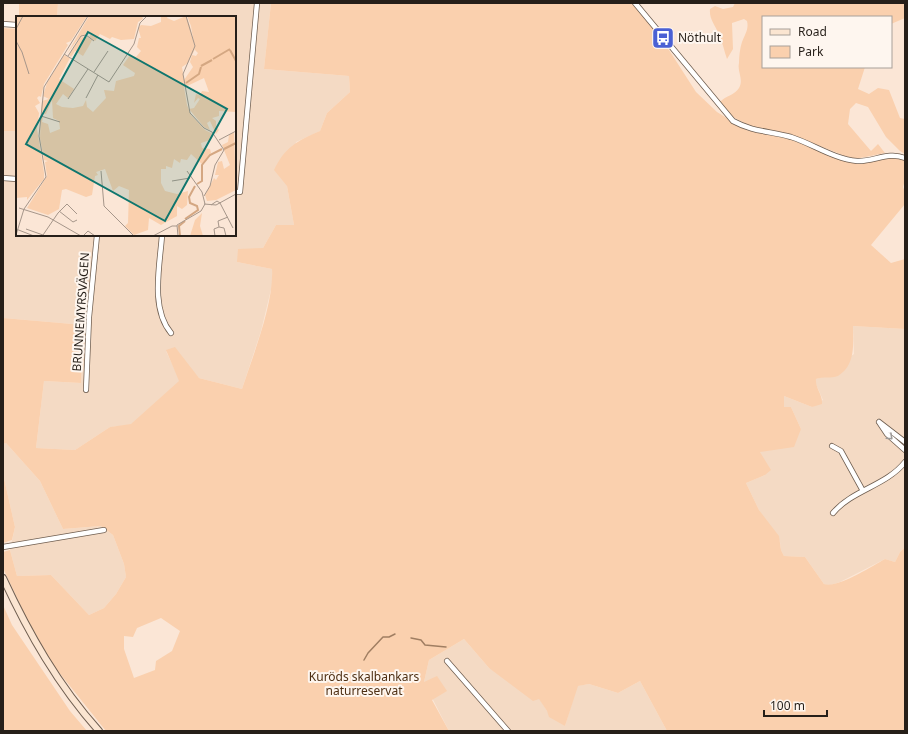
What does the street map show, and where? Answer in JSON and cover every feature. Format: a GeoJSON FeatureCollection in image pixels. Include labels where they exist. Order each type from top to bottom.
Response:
{"type":"FeatureCollection","features":[{"type":"Feature","properties":{"kind":"main road"},"geometry":{"type":"LineString","coordinates":[[3,578],[24,623],[42,655],[71,696],[99,731]]}},
{"type":"Feature","properties":{"kind":"street"},"geometry":{"type":"LineString","coordinates":[[238,192],[257,3]]}},
{"type":"Feature","properties":{"kind":"street"},"geometry":{"type":"LineString","coordinates":[[635,3],[733,121],[747,128],[790,137],[835,155],[857,161],[895,155],[905,158]]}},
{"type":"Feature","properties":{"kind":"street"},"geometry":{"type":"LineString","coordinates":[[3,24],[16,25]]}},
{"type":"Feature","properties":{"kind":"street"},"geometry":{"type":"LineString","coordinates":[[3,178],[16,179]]}},
{"type":"Feature","properties":{"kind":"street","name":"BRUNNEMYRSVÄGEN"},"geometry":{"type":"LineString","coordinates":[[86,390],[89,317],[97,236]]}},
{"type":"Feature","properties":{"kind":"street"},"geometry":{"type":"LineString","coordinates":[[162,236],[160,302],[165,324],[171,333]]}},
{"type":"Feature","properties":{"kind":"street"},"geometry":{"type":"LineString","coordinates":[[905,442],[879,422],[886,434],[905,450]]}},
{"type":"Feature","properties":{"kind":"street"},"geometry":{"type":"LineString","coordinates":[[832,446],[841,451],[864,491]]}},
{"type":"Feature","properties":{"kind":"street"},"geometry":{"type":"LineString","coordinates":[[833,513],[842,503],[896,471],[905,462]]}},
{"type":"Feature","properties":{"kind":"street"},"geometry":{"type":"LineString","coordinates":[[3,547],[104,530]]}},
{"type":"Feature","properties":{"kind":"street"},"geometry":{"type":"LineString","coordinates":[[447,661],[508,731]]}},
{"type":"Feature","properties":{"kind":"shaded area"},"geometry":{"type":"Polygon","coordinates":[[[58,3],[271,3],[264,69],[349,76],[350,92],[327,113],[320,131],[296,142],[287,186],[294,225],[276,225],[263,248],[237,262],[272,269],[273,281],[261,331],[242,389],[199,378],[166,351],[180,381],[131,425],[110,427],[75,450],[36,448],[44,381],[81,383],[84,325],[3,318],[3,131],[16,131],[16,236],[236,236],[236,16],[57,16],[58,3]]]}},
{"type":"Feature","properties":{"kind":"shaded area"},"geometry":{"type":"Polygon","coordinates":[[[853,326],[905,329],[905,547],[900,552],[895,562],[885,559],[840,582],[828,586],[824,584],[805,557],[784,556],[781,550],[780,542],[759,510],[746,483],[765,475],[760,452],[801,429],[791,407],[784,407],[784,396],[812,407],[823,400],[815,382],[816,379],[822,377],[854,354],[853,326]]]}},
{"type":"Feature","properties":{"kind":"shaded area"},"geometry":{"type":"Polygon","coordinates":[[[6,443],[40,481],[63,529],[101,526],[113,535],[124,564],[126,577],[116,594],[104,608],[89,615],[51,575],[17,576],[10,550],[15,527],[3,474],[3,444],[6,443]]]}},
{"type":"Feature","properties":{"kind":"shaded area"},"geometry":{"type":"Polygon","coordinates":[[[464,639],[489,668],[539,698],[547,711],[565,726],[577,686],[589,684],[618,693],[640,681],[667,731],[449,731],[424,682],[429,660],[464,639]]]}},
{"type":"Feature","properties":{"kind":"green space"},"geometry":{"type":"Polygon","coordinates":[[[19,3],[58,3],[57,16],[19,16],[19,3]]]}},
{"type":"Feature","properties":{"kind":"green space","name":"Kuröds skalbankars naturreservat"},"geometry":{"type":"Polygon","coordinates":[[[271,3],[631,3],[654,28],[659,41],[669,50],[696,92],[717,112],[746,130],[789,139],[856,163],[895,157],[905,160],[905,180],[903,187],[905,192],[905,204],[871,245],[891,263],[905,259],[905,329],[853,326],[853,347],[851,360],[848,366],[838,376],[816,379],[822,404],[812,407],[784,396],[784,407],[791,407],[801,429],[794,447],[760,452],[771,470],[765,475],[746,483],[759,510],[779,536],[781,550],[784,556],[805,557],[824,584],[830,585],[846,580],[885,559],[895,562],[900,552],[905,547],[905,731],[667,731],[640,681],[618,693],[589,684],[578,686],[565,726],[549,717],[539,699],[533,701],[489,668],[464,639],[429,660],[424,682],[437,676],[447,691],[432,700],[449,731],[106,731],[53,665],[25,615],[3,568],[3,552],[10,550],[17,576],[51,575],[89,615],[104,608],[116,594],[126,577],[124,564],[113,535],[101,526],[63,529],[40,481],[6,443],[3,444],[3,318],[84,325],[81,383],[44,381],[36,448],[75,450],[110,427],[131,424],[179,381],[166,350],[175,347],[199,378],[242,389],[257,345],[270,298],[272,269],[237,262],[238,249],[263,248],[276,225],[294,225],[287,186],[274,170],[287,150],[298,142],[320,131],[327,113],[350,92],[349,76],[264,69],[271,3]],[[161,618],[137,628],[133,637],[124,636],[124,649],[134,678],[155,670],[156,661],[172,651],[180,631],[161,618]]]}},
{"type":"Feature","properties":{"kind":"green space"},"geometry":{"type":"Polygon","coordinates":[[[735,3],[905,3],[905,18],[892,24],[892,16],[762,16],[762,68],[865,68],[858,89],[869,94],[878,88],[889,90],[900,118],[905,119],[905,154],[886,137],[868,107],[856,103],[850,109],[848,124],[871,151],[878,144],[885,153],[855,159],[790,134],[752,127],[733,117],[720,102],[735,92],[739,88],[741,82],[739,55],[741,44],[747,29],[747,21],[744,19],[732,23],[733,49],[727,59],[720,38],[711,19],[710,9],[715,6],[723,9],[733,7],[735,3]]]}},
{"type":"Feature","properties":{"kind":"green space"},"geometry":{"type":"Polygon","coordinates":[[[3,28],[16,29],[16,131],[3,131],[3,28]]]}},
{"type":"Feature","properties":{"kind":"green space"},"geometry":{"type":"Polygon","coordinates":[[[3,474],[15,527],[12,540],[3,543],[3,474]]]}},
{"type":"Feature","properties":{"kind":"green space"},"geometry":{"type":"Polygon","coordinates":[[[3,605],[12,625],[70,711],[87,731],[3,731],[3,605]]]}},
{"type":"Feature","properties":{"kind":"waterway"},"geometry":{"type":"LineString","coordinates":[[364,660],[368,653],[383,637],[389,637],[395,634]]}},
{"type":"Feature","properties":{"kind":"waterway"},"geometry":{"type":"LineString","coordinates":[[411,638],[421,640],[425,645],[446,647]]}},
{"type":"Feature","properties":{"kind":"place","name":"Nöthult"},"geometry":{"type":"Point","coordinates":[663,38]}}]}
